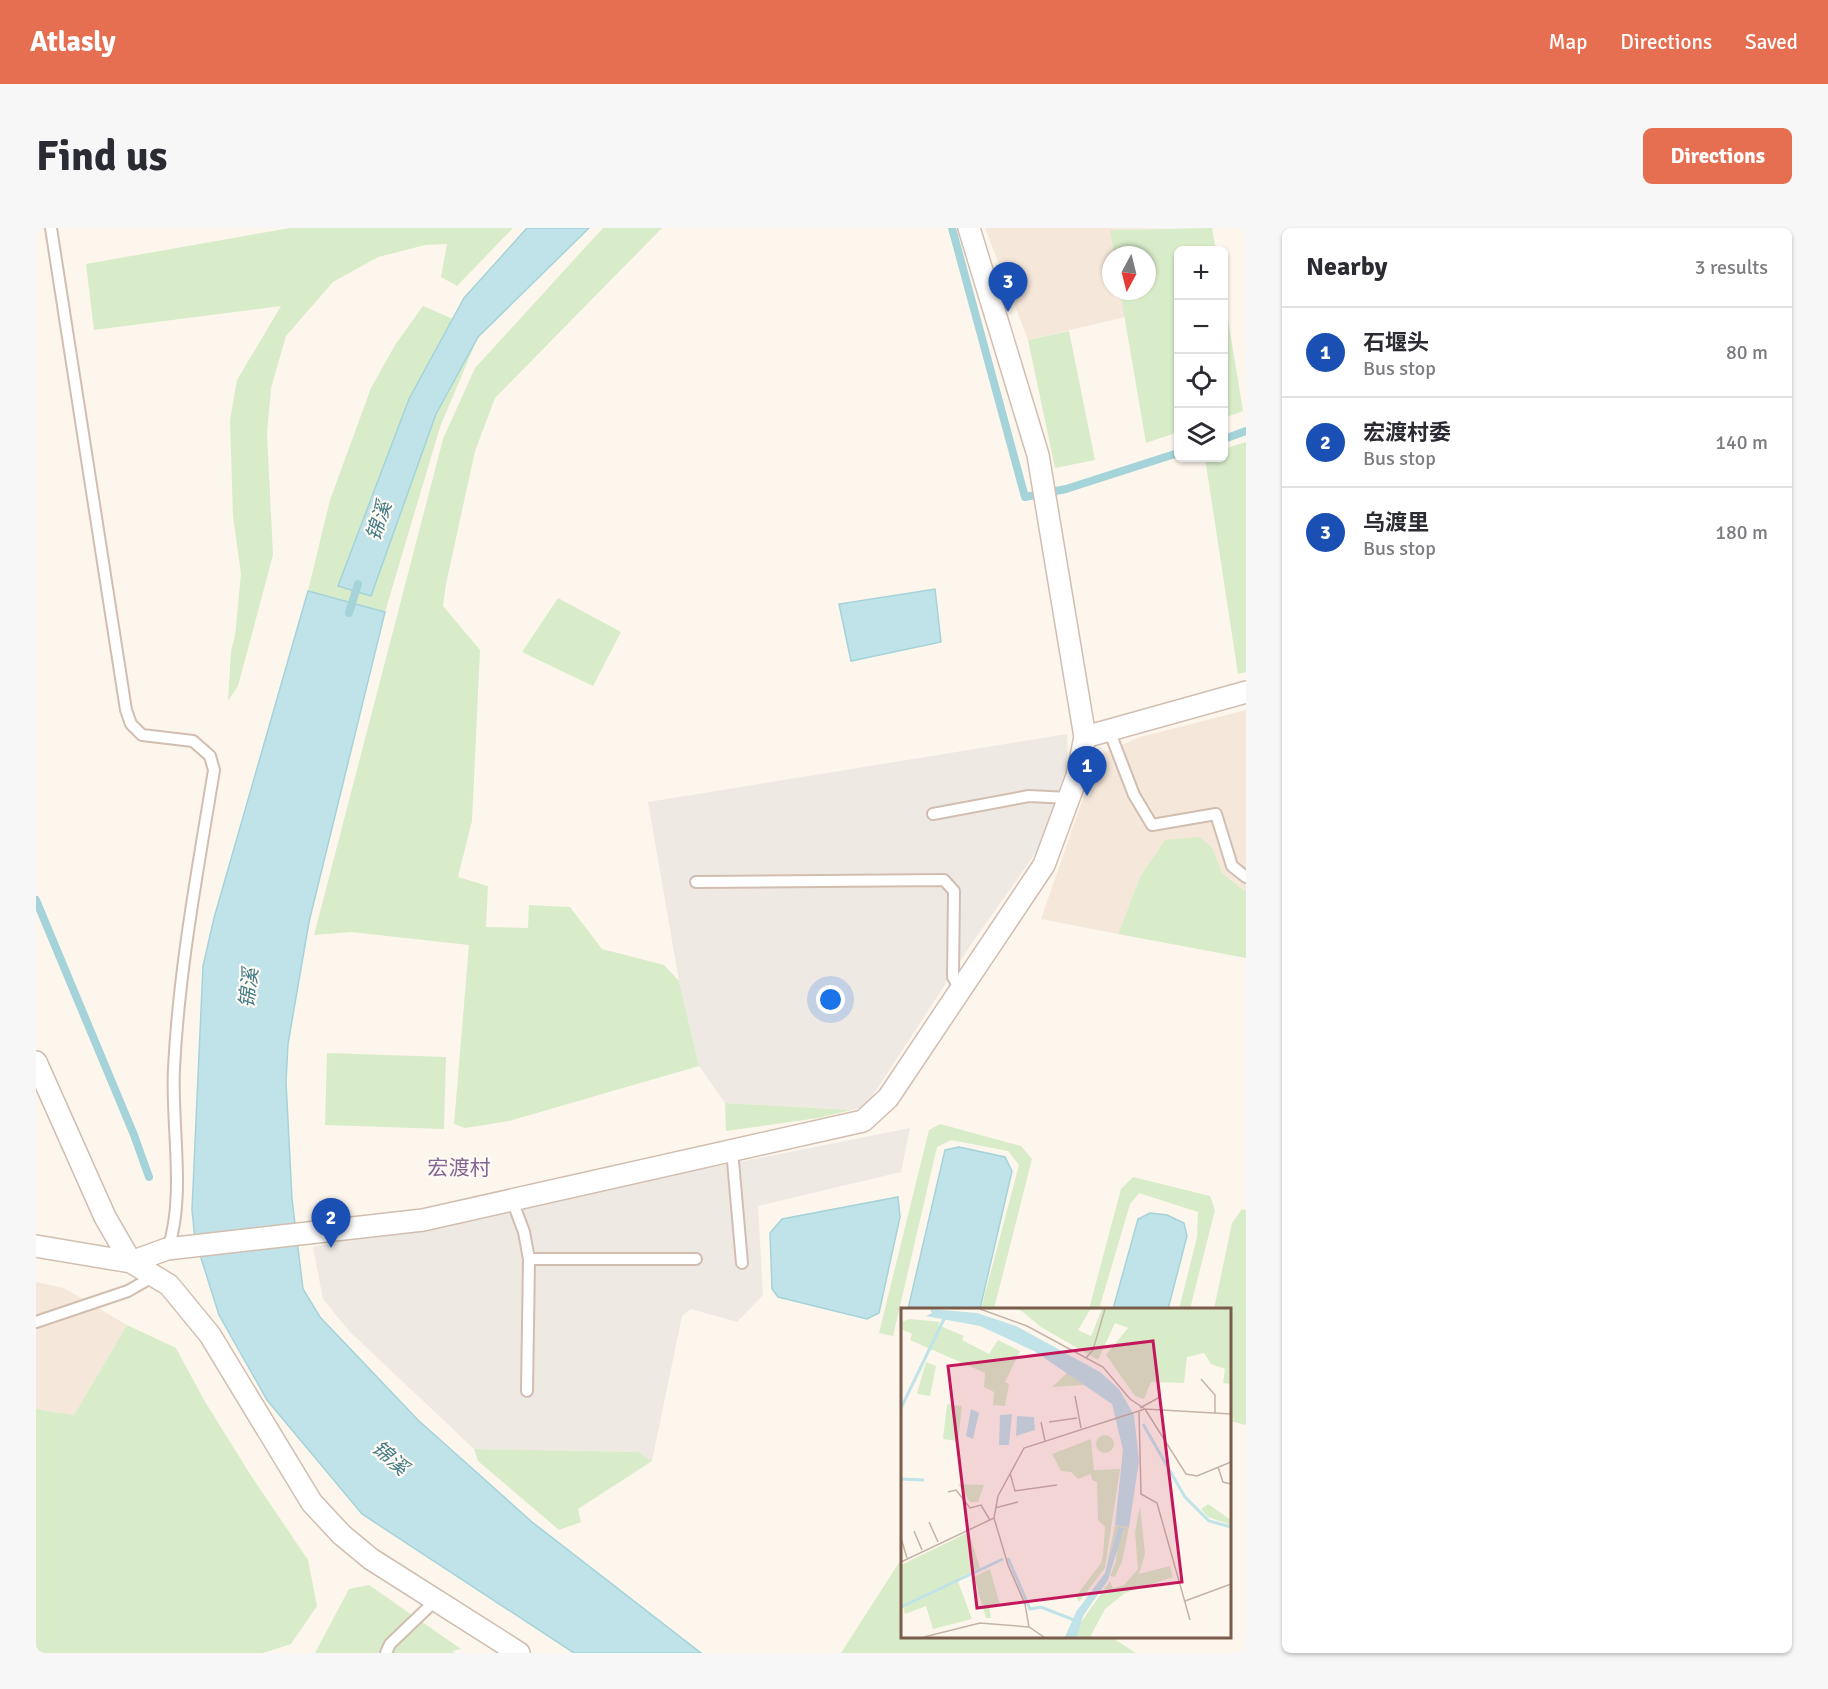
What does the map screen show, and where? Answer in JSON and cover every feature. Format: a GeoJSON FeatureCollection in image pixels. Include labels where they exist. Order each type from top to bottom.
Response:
{"type":"FeatureCollection","features":[{"type":"Feature","properties":{"kind":"street"},"geometry":{"type":"LineString","coordinates":[[131,1262],[168,1250],[423,1220],[863,1121],[888,1098],[1044,865],[1077,777],[1085,737],[1038,455],[969,228]]}},
{"type":"Feature","properties":{"kind":"street"},"geometry":{"type":"LineString","coordinates":[[1085,737],[1246,692]]}},
{"type":"Feature","properties":{"kind":"street"},"geometry":{"type":"LineString","coordinates":[[36,1062],[105,1217],[131,1262]]}},
{"type":"Feature","properties":{"kind":"street"},"geometry":{"type":"LineString","coordinates":[[36,1246],[131,1262],[170,1285],[210,1335],[312,1503],[342,1535],[371,1559],[519,1653]]}},
{"type":"Feature","properties":{"kind":"lane"},"geometry":{"type":"LineString","coordinates":[[51,228],[126,710],[131,724],[142,735],[193,741],[210,756],[214,770],[185,951],[174,1069],[176,1173],[174,1230],[168,1250]]}},
{"type":"Feature","properties":{"kind":"lane"},"geometry":{"type":"LineString","coordinates":[[1109,730],[1134,795],[1152,825],[1216,814],[1232,866],[1246,877]]}},
{"type":"Feature","properties":{"kind":"lane"},"geometry":{"type":"LineString","coordinates":[[933,814],[1029,796],[1069,798]]}},
{"type":"Feature","properties":{"kind":"lane"},"geometry":{"type":"LineString","coordinates":[[696,882],[944,880],[954,891],[953,977],[960,989]]}},
{"type":"Feature","properties":{"kind":"lane"},"geometry":{"type":"LineString","coordinates":[[732,1150],[742,1263]]}},
{"type":"Feature","properties":{"kind":"lane"},"geometry":{"type":"LineString","coordinates":[[512,1200],[524,1232],[529,1259],[527,1391]]}},
{"type":"Feature","properties":{"kind":"lane"},"geometry":{"type":"LineString","coordinates":[[529,1259],[696,1259]]}},
{"type":"Feature","properties":{"kind":"lane"},"geometry":{"type":"LineString","coordinates":[[36,1322],[128,1291],[154,1276]]}},
{"type":"Feature","properties":{"kind":"lane"},"geometry":{"type":"LineString","coordinates":[[386,1653],[390,1644],[436,1600]]}},
{"type":"Feature","properties":{"kind":"shaded area"},"geometry":{"type":"Polygon","coordinates":[[[985,228],[1171,228],[1110,230],[1113,246],[1102,246],[1102,300],[1122,300],[1125,317],[1028,340],[985,228]]]}},
{"type":"Feature","properties":{"kind":"shaded area"},"geometry":{"type":"Polygon","coordinates":[[[1246,710],[1246,892],[1222,873],[1213,849],[1148,866],[1140,877],[1118,934],[1041,919],[1098,755],[1140,737],[1246,710]]]}},
{"type":"Feature","properties":{"kind":"shaded area"},"geometry":{"type":"Polygon","coordinates":[[[1067,734],[1068,765],[1037,851],[972,943],[866,1106],[852,1110],[725,1103],[699,1066],[679,981],[648,802],[1067,734]]]}},
{"type":"Feature","properties":{"kind":"shaded area"},"geometry":{"type":"Polygon","coordinates":[[[910,1128],[901,1172],[758,1206],[763,1295],[737,1322],[691,1309],[682,1316],[652,1461],[638,1452],[474,1449],[349,1331],[323,1299],[313,1247],[910,1128]]]}},
{"type":"Feature","properties":{"kind":"shaded area"},"geometry":{"type":"Polygon","coordinates":[[[36,1282],[64,1288],[127,1325],[74,1415],[36,1409],[36,1282]]]}},
{"type":"Feature","properties":{"kind":"green space"},"geometry":{"type":"Polygon","coordinates":[[[290,228],[513,228],[457,286],[441,277],[447,244],[425,245],[378,257],[333,282],[286,336],[271,388],[267,434],[273,555],[238,686],[228,701],[231,651],[235,636],[241,574],[233,516],[230,420],[237,380],[281,306],[94,330],[86,264],[290,228]]]}},
{"type":"Feature","properties":{"kind":"green space"},"geometry":{"type":"Polygon","coordinates":[[[603,228],[662,228],[495,398],[475,451],[443,606],[480,650],[472,821],[458,877],[488,886],[486,927],[528,928],[529,905],[570,907],[602,949],[664,965],[679,981],[699,1066],[509,1121],[465,1128],[454,1124],[469,945],[351,932],[314,935],[443,439],[475,368],[603,228]]]}},
{"type":"Feature","properties":{"kind":"green space"},"geometry":{"type":"Polygon","coordinates":[[[1212,228],[1215,246],[1174,246],[1174,433],[1146,443],[1122,300],[1156,300],[1156,246],[1113,246],[1110,230],[1212,228]]]}},
{"type":"Feature","properties":{"kind":"green space"},"geometry":{"type":"Polygon","coordinates":[[[423,306],[453,319],[409,399],[338,586],[371,595],[436,414],[478,337],[440,427],[385,612],[308,591],[330,500],[371,388],[395,345],[423,306]]]}},
{"type":"Feature","properties":{"kind":"green space"},"geometry":{"type":"Polygon","coordinates":[[[1228,319],[1243,411],[1228,417],[1228,319]]]}},
{"type":"Feature","properties":{"kind":"green space"},"geometry":{"type":"Polygon","coordinates":[[[1069,331],[1095,460],[1055,468],[1028,340],[1069,331]]]}},
{"type":"Feature","properties":{"kind":"green space"},"geometry":{"type":"Polygon","coordinates":[[[1246,442],[1246,672],[1238,674],[1206,462],[1228,462],[1228,448],[1246,442]]]}},
{"type":"Feature","properties":{"kind":"green space"},"geometry":{"type":"Polygon","coordinates":[[[558,598],[621,632],[593,686],[522,652],[558,598]]]}},
{"type":"Feature","properties":{"kind":"green space"},"geometry":{"type":"Polygon","coordinates":[[[1200,837],[1213,849],[1222,873],[1246,892],[1246,958],[1118,934],[1140,877],[1165,840],[1200,837]]]}},
{"type":"Feature","properties":{"kind":"green space"},"geometry":{"type":"Polygon","coordinates":[[[327,1053],[446,1057],[444,1129],[325,1125],[327,1053]]]}},
{"type":"Feature","properties":{"kind":"green space"},"geometry":{"type":"Polygon","coordinates":[[[725,1103],[852,1110],[818,1118],[726,1131],[725,1103]]]}},
{"type":"Feature","properties":{"kind":"green space"},"geometry":{"type":"Polygon","coordinates":[[[940,1124],[1021,1146],[1032,1159],[994,1308],[981,1308],[1019,1165],[1008,1151],[951,1140],[937,1147],[893,1336],[879,1333],[929,1130],[940,1124]]]}},
{"type":"Feature","properties":{"kind":"green space"},"geometry":{"type":"Polygon","coordinates":[[[1133,1177],[1210,1196],[1215,1210],[1190,1308],[1179,1308],[1197,1237],[1198,1212],[1139,1193],[1130,1204],[1099,1308],[1089,1308],[1121,1189],[1133,1177]]]}},
{"type":"Feature","properties":{"kind":"green space"},"geometry":{"type":"Polygon","coordinates":[[[1242,1209],[1246,1210],[1246,1425],[1231,1421],[1231,1308],[1214,1308],[1232,1223],[1242,1209]]]}},
{"type":"Feature","properties":{"kind":"green space"},"geometry":{"type":"Polygon","coordinates":[[[127,1325],[176,1348],[204,1400],[250,1474],[308,1560],[317,1606],[291,1644],[263,1653],[36,1653],[36,1409],[74,1415],[127,1325]]]}},
{"type":"Feature","properties":{"kind":"green space"},"geometry":{"type":"Polygon","coordinates":[[[474,1449],[638,1452],[652,1461],[578,1509],[581,1522],[559,1530],[478,1461],[474,1449]]]}},
{"type":"Feature","properties":{"kind":"green space"},"geometry":{"type":"Polygon","coordinates":[[[901,1560],[901,1638],[1113,1638],[1136,1653],[841,1653],[901,1560]]]}},
{"type":"Feature","properties":{"kind":"green space"},"geometry":{"type":"Polygon","coordinates":[[[369,1585],[461,1649],[452,1651],[454,1653],[315,1653],[349,1589],[369,1585]]]}},
{"type":"Feature","properties":{"kind":"water"},"geometry":{"type":"Polygon","coordinates":[[[527,228],[589,228],[478,337],[436,414],[371,596],[338,586],[409,399],[464,298],[527,228]]]}},
{"type":"Feature","properties":{"kind":"water"},"geometry":{"type":"Polygon","coordinates":[[[935,589],[941,642],[851,661],[839,604],[935,589]]]}},
{"type":"Feature","properties":{"kind":"water"},"geometry":{"type":"Polygon","coordinates":[[[308,591],[385,612],[309,922],[288,1044],[286,1082],[292,1199],[303,1289],[320,1317],[418,1420],[532,1522],[701,1653],[574,1653],[362,1514],[267,1400],[219,1315],[195,1239],[192,1210],[203,966],[214,918],[308,591]]]}},
{"type":"Feature","properties":{"kind":"water"},"geometry":{"type":"Polygon","coordinates":[[[959,1147],[1005,1157],[1012,1171],[980,1308],[908,1308],[945,1150],[959,1147]]]}},
{"type":"Feature","properties":{"kind":"water"},"geometry":{"type":"Polygon","coordinates":[[[898,1197],[900,1217],[879,1313],[867,1319],[778,1297],[772,1289],[770,1233],[782,1219],[898,1197]]]}},
{"type":"Feature","properties":{"kind":"water"},"geometry":{"type":"Polygon","coordinates":[[[1150,1213],[1167,1215],[1184,1223],[1187,1236],[1168,1308],[1113,1308],[1138,1219],[1150,1213]]]}},
{"type":"Feature","properties":{"kind":"waterway"},"geometry":{"type":"LineString","coordinates":[[952,228],[1025,497],[1066,489],[1174,454]]}},
{"type":"Feature","properties":{"kind":"waterway"},"geometry":{"type":"LineString","coordinates":[[1228,438],[1246,431]]}},
{"type":"Feature","properties":{"kind":"waterway","name":"锦溪"},"geometry":{"type":"LineString","coordinates":[[349,613],[358,584]]}},
{"type":"Feature","properties":{"kind":"waterway"},"geometry":{"type":"LineString","coordinates":[[36,900],[134,1135],[149,1177]]}},
{"type":"Feature","properties":{"kind":"place","name":"乌渡里"},"geometry":{"type":"Point","coordinates":[1008,312]}},
{"type":"Feature","properties":{"kind":"place","name":"石堰头"},"geometry":{"type":"Point","coordinates":[1087,796]}},
{"type":"Feature","properties":{"kind":"place","name":"宏渡村委"},"geometry":{"type":"Point","coordinates":[331,1248]}},
{"type":"Feature","properties":{"kind":"district","name":"宏渡村"},"geometry":{"type":"Point","coordinates":[459,1168]}}]}
